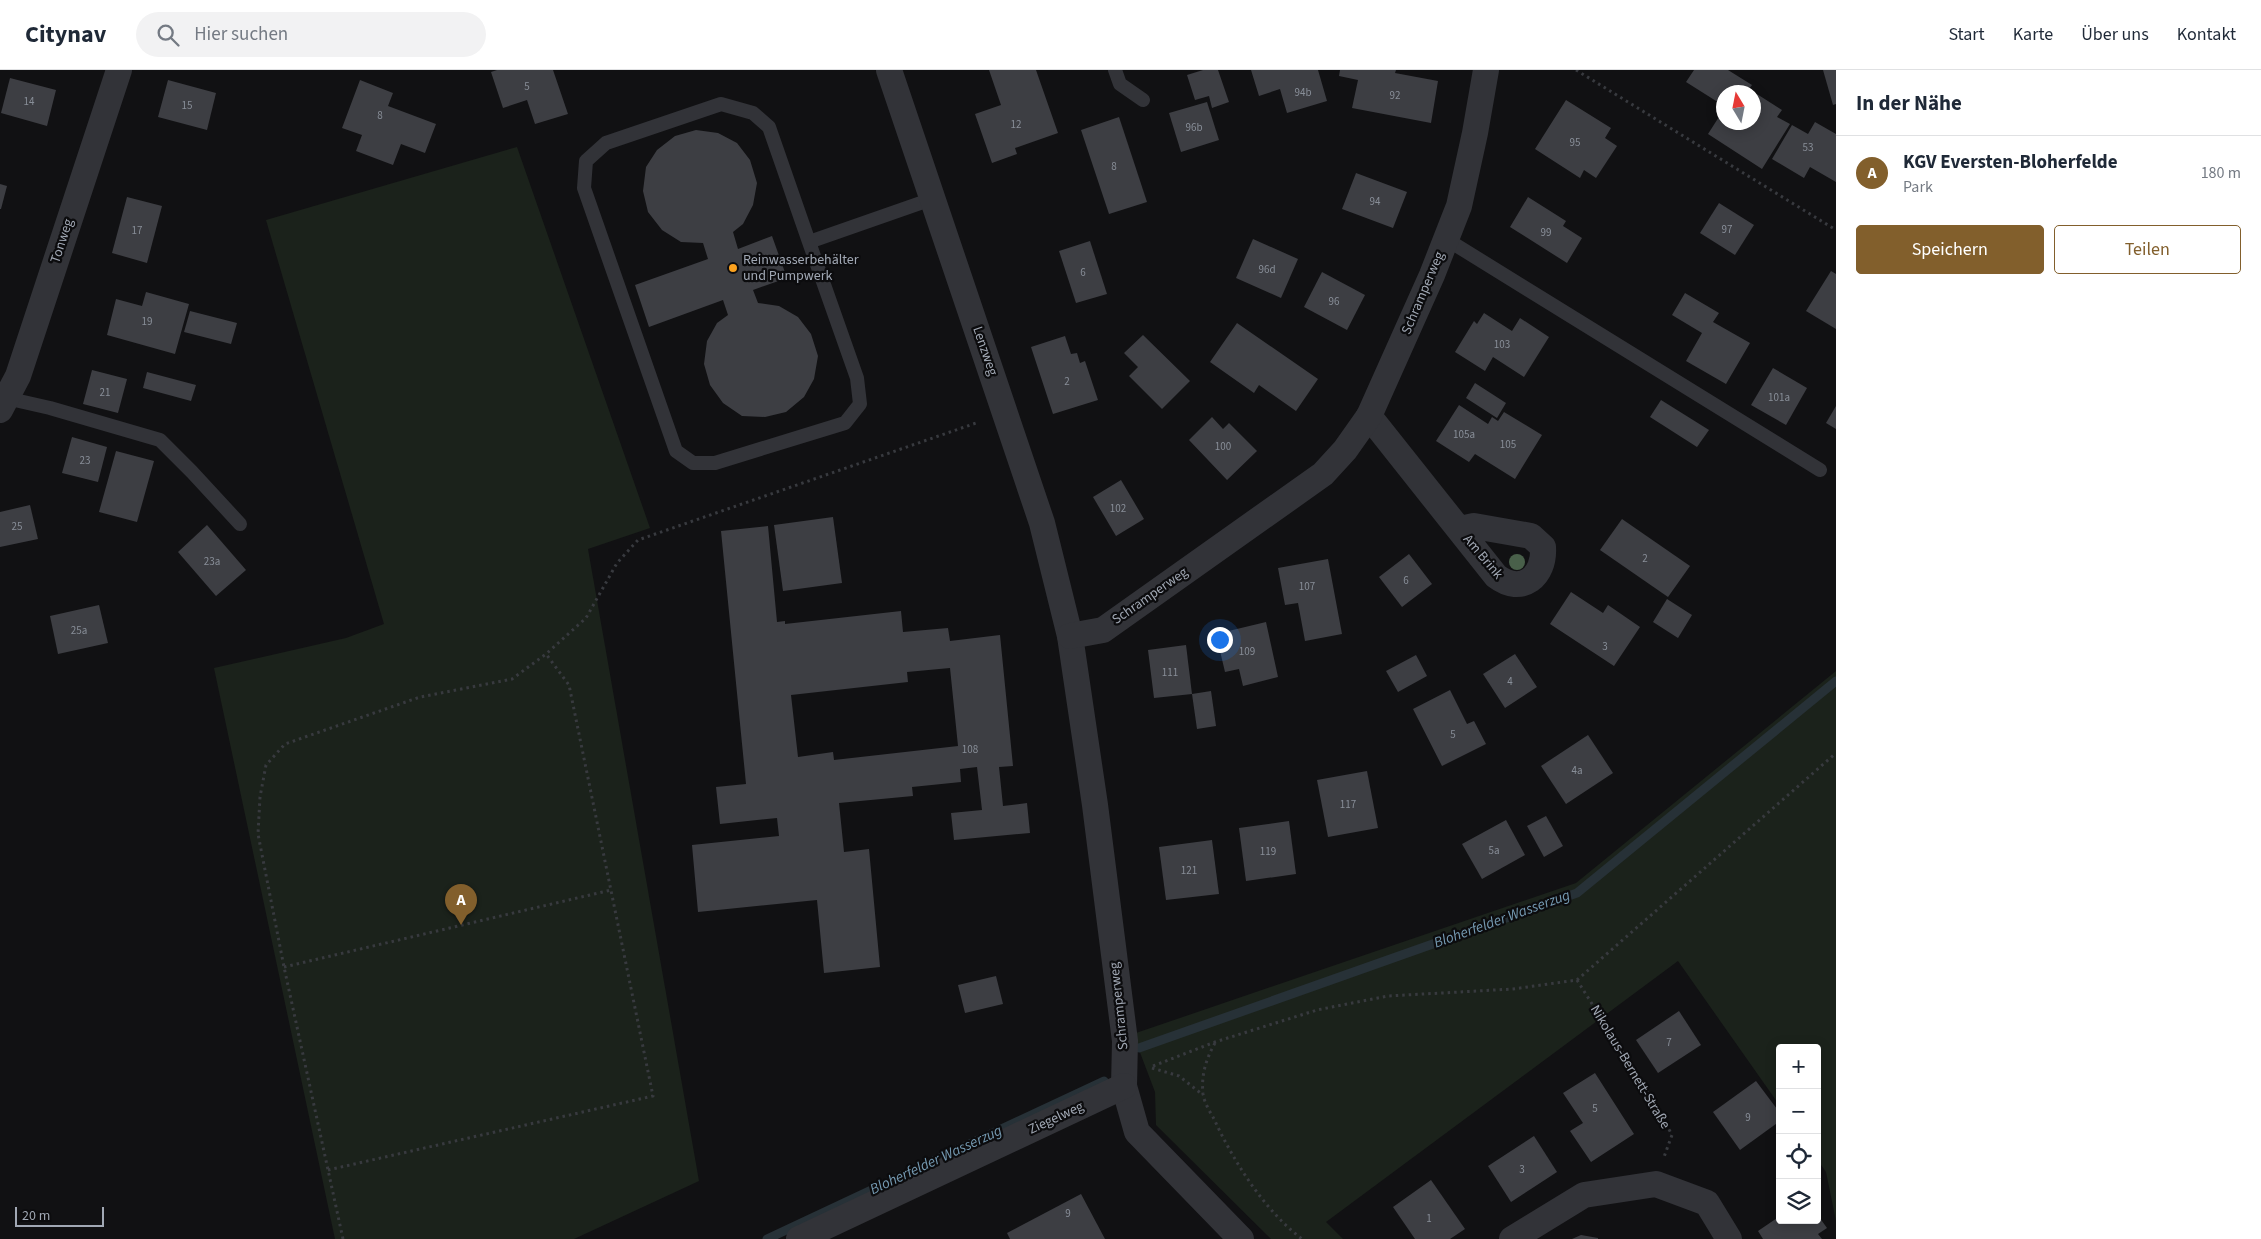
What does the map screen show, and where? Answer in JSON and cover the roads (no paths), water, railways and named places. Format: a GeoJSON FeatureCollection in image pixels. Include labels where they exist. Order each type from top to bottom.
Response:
{"type":"FeatureCollection","features":[{"type":"Feature","properties":{"kind":"street","name":"Tonweg"},"geometry":{"type":"LineString","coordinates":[[3,404],[18,376],[118,70]]}},
{"type":"Feature","properties":{"kind":"street","name":"Lenzweg"},"geometry":{"type":"LineString","coordinates":[[889,70],[1042,523],[1070,636]]}},
{"type":"Feature","properties":{"kind":"street","name":"Schramperweg"},"geometry":{"type":"LineString","coordinates":[[1241,1239],[1137,1132],[1124,1086],[1125,1041],[1095,805],[1070,636],[1103,630],[1323,474],[1345,450],[1369,416],[1459,206],[1486,70]]}},
{"type":"Feature","properties":{"kind":"street","name":"Am Brink"},"geometry":{"type":"LineString","coordinates":[[1369,416],[1460,529]]}},
{"type":"Feature","properties":{"kind":"street","name":"Ziegelweg"},"geometry":{"type":"LineString","coordinates":[[799,1239],[1124,1086]]}},
{"type":"Feature","properties":{"kind":"street"},"geometry":{"type":"LineString","coordinates":[[1512,1239],[1584,1195],[1656,1184],[1707,1203],[1730,1239]]}},
{"type":"Feature","properties":{"kind":"lane"},"geometry":{"type":"LineString","coordinates":[[1115,70],[1120,84],[1143,100]]}},
{"type":"Feature","properties":{"kind":"lane"},"geometry":{"type":"LineString","coordinates":[[721,104],[753,113],[769,127],[810,242],[857,378],[860,404],[845,423],[716,463],[693,463],[676,451],[584,188],[586,160],[606,143],[721,104]]}},
{"type":"Feature","properties":{"kind":"lane"},"geometry":{"type":"LineString","coordinates":[[810,242],[932,199]]}},
{"type":"Feature","properties":{"kind":"lane"},"geometry":{"type":"LineString","coordinates":[[1446,239],[1820,470]]}},
{"type":"Feature","properties":{"kind":"lane"},"geometry":{"type":"LineString","coordinates":[[3,404],[50,408],[160,440],[240,524]]}},
{"type":"Feature","properties":{"kind":"waterway","name":"Bloherfelder Wasserzug"},"geometry":{"type":"LineString","coordinates":[[1139,1048],[1577,893],[1836,681]]}},
{"type":"Feature","properties":{"kind":"waterway","name":"Bloherfelder Wasserzug"},"geometry":{"type":"LineString","coordinates":[[767,1239],[1104,1081]]}},
{"type":"Feature","properties":{"kind":"place","name":"Reinwasserbehälter und Pumpwerk"},"geometry":{"type":"Point","coordinates":[733,268]}},
{"type":"Feature","properties":{"kind":"place","name":"KGV Eversten-Bloherfelde"},"geometry":{"type":"Point","coordinates":[461,925]}}]}
